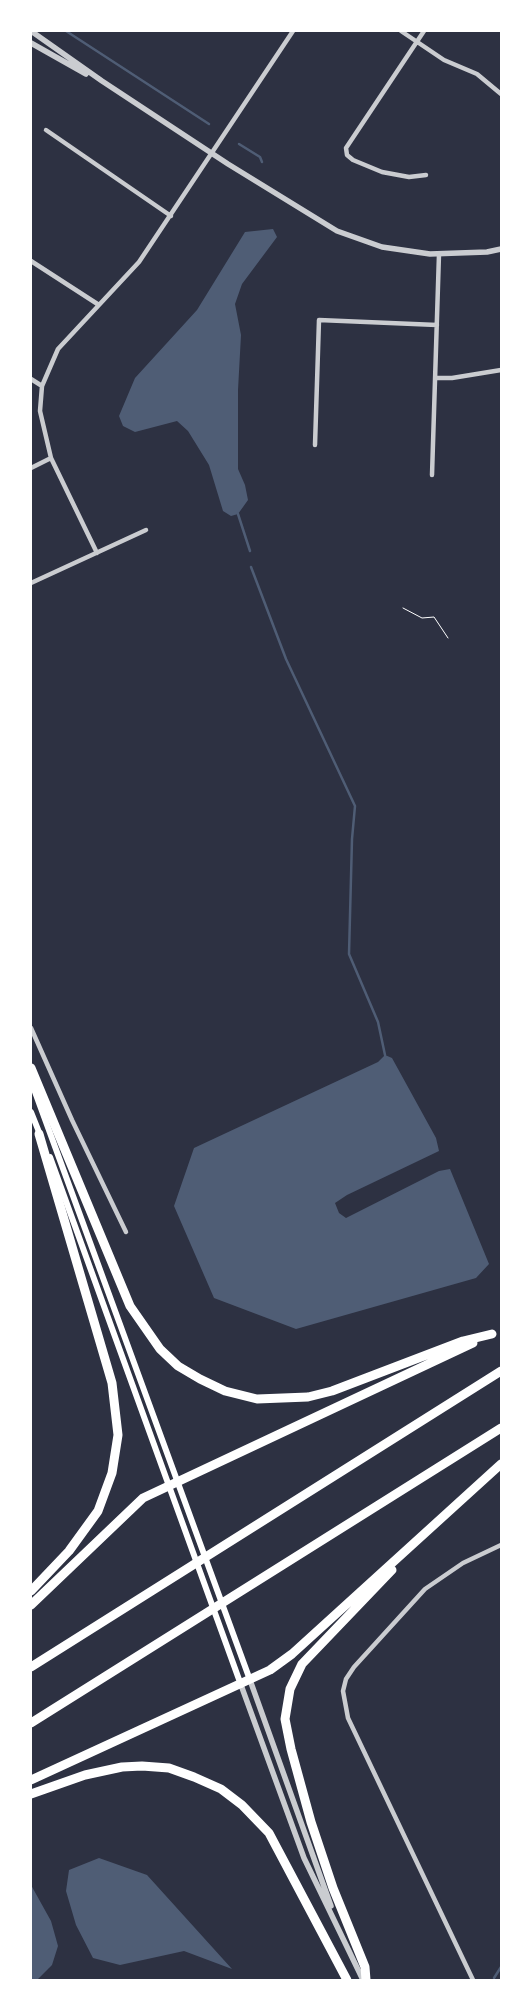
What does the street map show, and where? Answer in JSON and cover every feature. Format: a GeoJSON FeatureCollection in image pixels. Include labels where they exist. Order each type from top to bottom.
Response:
{"type":"FeatureCollection","features":[{"type":"Feature","properties":{"kind":"highway"},"geometry":{"type":"LineString","coordinates":[[31,1068],[130,1306],[160,1349],[178,1366],[200,1379],[225,1391],[258,1399],[308,1397],[332,1391],[463,1341],[496,1332]]}},
{"type":"Feature","properties":{"kind":"highway"},"geometry":{"type":"LineString","coordinates":[[31,1591],[69,1551],[98,1511],[112,1474],[118,1435],[112,1383],[39,1134]]}},
{"type":"Feature","properties":{"kind":"highway"},"geometry":{"type":"LineString","coordinates":[[31,1606],[143,1498],[168,1484],[496,1332]]}},
{"type":"Feature","properties":{"kind":"highway"},"geometry":{"type":"LineString","coordinates":[[31,1667],[501,1371]]}},
{"type":"Feature","properties":{"kind":"highway"},"geometry":{"type":"LineString","coordinates":[[31,1723],[501,1428]]}},
{"type":"Feature","properties":{"kind":"highway"},"geometry":{"type":"LineString","coordinates":[[31,1780],[241,1685],[270,1670],[292,1654],[501,1464]]}},
{"type":"Feature","properties":{"kind":"highway"},"geometry":{"type":"LineString","coordinates":[[364,1980],[365,1967],[333,1888],[311,1822],[288,1741],[287,1704],[292,1682],[302,1664],[431,1526]]}},
{"type":"Feature","properties":{"kind":"highway"},"geometry":{"type":"LineString","coordinates":[[31,1794],[91,1773],[122,1767],[142,1766],[168,1768],[221,1789],[242,1805],[269,1833],[347,1980]]}},
{"type":"Feature","properties":{"kind":"main road"},"geometry":{"type":"LineString","coordinates":[[31,1081],[179,1479],[250,1680]]}},
{"type":"Feature","properties":{"kind":"main road"},"geometry":{"type":"LineString","coordinates":[[31,1112],[50,1158],[241,1685]]}},
{"type":"Feature","properties":{"kind":"street"},"geometry":{"type":"LineString","coordinates":[[31,31],[102,82],[336,231],[382,247],[440,254],[487,252],[501,249]]}},
{"type":"Feature","properties":{"kind":"street"},"geometry":{"type":"LineString","coordinates":[[97,553],[51,458],[40,411],[42,386],[58,350],[138,262],[213,154],[293,31]]}},
{"type":"Feature","properties":{"kind":"street"},"geometry":{"type":"LineString","coordinates":[[401,31],[444,60],[476,74],[501,94]]}},
{"type":"Feature","properties":{"kind":"street"},"geometry":{"type":"LineString","coordinates":[[424,31],[346,148],[347,155],[353,160],[382,172],[409,177],[426,175]]}},
{"type":"Feature","properties":{"kind":"street"},"geometry":{"type":"LineString","coordinates":[[31,43],[102,82]]}},
{"type":"Feature","properties":{"kind":"street"},"geometry":{"type":"LineString","coordinates":[[46,130],[171,216]]}},
{"type":"Feature","properties":{"kind":"street"},"geometry":{"type":"LineString","coordinates":[[432,474],[440,254]]}},
{"type":"Feature","properties":{"kind":"street"},"geometry":{"type":"LineString","coordinates":[[31,261],[100,306]]}},
{"type":"Feature","properties":{"kind":"street"},"geometry":{"type":"LineString","coordinates":[[315,445],[319,320],[437,325]]}},
{"type":"Feature","properties":{"kind":"street"},"geometry":{"type":"LineString","coordinates":[[435,378],[452,378],[501,370]]}},
{"type":"Feature","properties":{"kind":"street"},"geometry":{"type":"LineString","coordinates":[[31,379],[42,386]]}},
{"type":"Feature","properties":{"kind":"street"},"geometry":{"type":"LineString","coordinates":[[31,468],[51,458]]}},
{"type":"Feature","properties":{"kind":"street"},"geometry":{"type":"LineString","coordinates":[[31,583],[146,530]]}},
{"type":"Feature","properties":{"kind":"street"},"geometry":{"type":"LineString","coordinates":[[31,1028],[72,1120],[126,1232]]}},
{"type":"Feature","properties":{"kind":"street"},"geometry":{"type":"LineString","coordinates":[[474,1980],[348,1718],[343,1692],[346,1679],[354,1667],[425,1589],[462,1564],[501,1546]]}},
{"type":"Feature","properties":{"kind":"street"},"geometry":{"type":"LineString","coordinates":[[250,1680],[346,1946]]}},
{"type":"Feature","properties":{"kind":"street"},"geometry":{"type":"LineString","coordinates":[[241,1685],[304,1858],[364,1980]]}},
{"type":"Feature","properties":{"kind":"path"},"geometry":{"type":"LineString","coordinates":[[403,608],[422,618],[434,617],[448,638]]}},
{"type":"Feature","properties":{"kind":"water"},"geometry":{"type":"Polygon","coordinates":[[[273,229],[277,237],[242,284],[235,304],[241,335],[238,390],[238,469],[245,485],[248,500],[238,514],[231,516],[223,511],[209,465],[188,431],[177,421],[135,432],[123,426],[119,416],[135,378],[197,310],[245,232],[273,229]]]}},
{"type":"Feature","properties":{"kind":"water"},"geometry":{"type":"Polygon","coordinates":[[[385,1055],[392,1058],[436,1138],[439,1151],[347,1195],[335,1203],[339,1213],[346,1218],[439,1171],[450,1169],[489,1264],[476,1278],[296,1329],[214,1298],[174,1206],[194,1148],[378,1062],[385,1055]]]}},
{"type":"Feature","properties":{"kind":"water"},"geometry":{"type":"Polygon","coordinates":[[[99,1858],[147,1875],[232,1969],[184,1951],[120,1965],[93,1958],[76,1925],[66,1891],[69,1870],[99,1858]]]}},
{"type":"Feature","properties":{"kind":"water"},"geometry":{"type":"Polygon","coordinates":[[[31,1885],[51,1921],[58,1946],[52,1965],[37,1980],[31,1980],[31,1885]]]}},
{"type":"Feature","properties":{"kind":"waterway"},"geometry":{"type":"LineString","coordinates":[[66,31],[209,124]]}},
{"type":"Feature","properties":{"kind":"waterway"},"geometry":{"type":"LineString","coordinates":[[239,144],[260,157],[262,162]]}},
{"type":"Feature","properties":{"kind":"waterway"},"geometry":{"type":"LineString","coordinates":[[238,514],[250,551]]}},
{"type":"Feature","properties":{"kind":"waterway"},"geometry":{"type":"LineString","coordinates":[[251,567],[286,659],[355,806],[352,839],[349,954],[378,1022],[385,1055]]}},
{"type":"Feature","properties":{"kind":"waterway"},"geometry":{"type":"LineString","coordinates":[[494,1978],[501,1967]]}}]}
